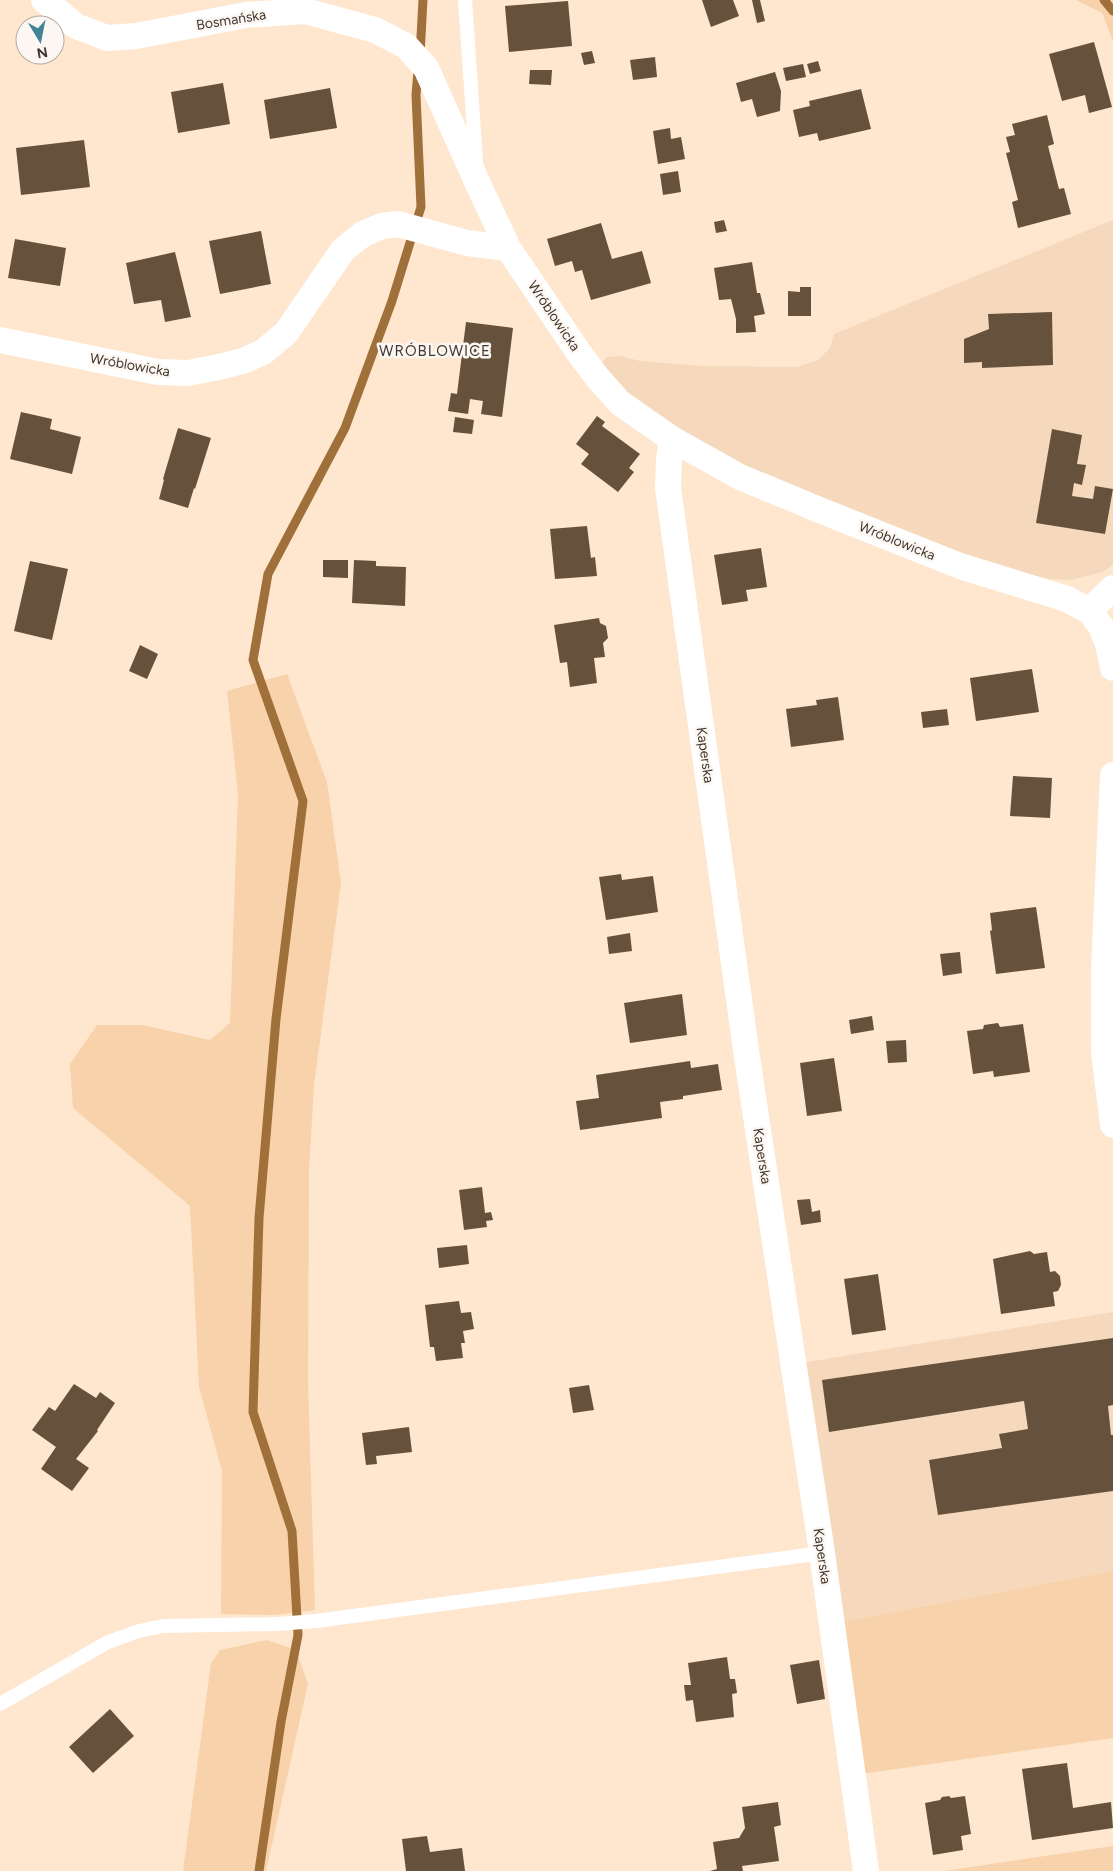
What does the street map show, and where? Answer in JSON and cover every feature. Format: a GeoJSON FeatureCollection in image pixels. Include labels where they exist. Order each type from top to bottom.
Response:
{"type":"FeatureCollection","features":[{"type":"Feature","properties":{"kind":"street","name":"Bosmańska"},"geometry":{"type":"LineString","coordinates":[[44,0],[76,26],[107,38],[136,36],[246,15],[305,11],[375,30],[406,46],[426,68],[508,248]]}},
{"type":"Feature","properties":{"kind":"street","name":"Wróblowicka"},"geometry":{"type":"LineString","coordinates":[[0,340],[158,372],[188,373],[243,361],[264,352],[286,333],[343,250],[362,234],[382,226],[398,224],[433,232],[467,243],[508,248],[597,377],[620,403],[672,439],[740,477],[960,566],[1067,599],[1089,611]]}},
{"type":"Feature","properties":{"kind":"street","name":"Kaperska"},"geometry":{"type":"LineString","coordinates":[[672,439],[668,460],[670,497],[747,1057],[822,1553],[866,1871]]}},
{"type":"Feature","properties":{"kind":"street"},"geometry":{"type":"LineString","coordinates":[[1113,588],[1089,611],[1101,626],[1108,644],[1113,668]]}},
{"type":"Feature","properties":{"kind":"street"},"geometry":{"type":"LineString","coordinates":[[1113,775],[1104,968],[1104,1053],[1113,1125]]}},
{"type":"Feature","properties":{"kind":"lane"},"geometry":{"type":"LineString","coordinates":[[465,0],[470,97],[478,184]]}},
{"type":"Feature","properties":{"kind":"lane"},"geometry":{"type":"LineString","coordinates":[[0,1704],[108,1642],[139,1631],[163,1626],[316,1622],[822,1553]]}},
{"type":"Feature","properties":{"kind":"shaded area"},"geometry":{"type":"Polygon","coordinates":[[[1076,0],[1113,0],[1113,41],[1102,13],[1076,0]]]}},
{"type":"Feature","properties":{"kind":"shaded area"},"geometry":{"type":"Polygon","coordinates":[[[1113,220],[1113,565],[1103,572],[1071,580],[1049,579],[1006,570],[743,469],[675,431],[623,391],[600,365],[607,357],[621,356],[640,361],[703,366],[797,367],[818,360],[830,348],[834,334],[1113,220]]]}},
{"type":"Feature","properties":{"kind":"shaded area"},"geometry":{"type":"Polygon","coordinates":[[[287,674],[327,782],[341,883],[314,1085],[309,1170],[308,1381],[315,1610],[274,1615],[221,1614],[222,1471],[199,1387],[190,1206],[73,1108],[70,1064],[97,1025],[142,1025],[210,1040],[230,1023],[238,794],[227,691],[287,674]]]}},
{"type":"Feature","properties":{"kind":"shaded area"},"geometry":{"type":"Polygon","coordinates":[[[1113,1312],[1113,1571],[840,1622],[801,1363],[1113,1312]]]}},
{"type":"Feature","properties":{"kind":"shaded area"},"geometry":{"type":"Polygon","coordinates":[[[1113,1571],[1113,1738],[861,1774],[840,1622],[1113,1571]]]}},
{"type":"Feature","properties":{"kind":"shaded area"},"geometry":{"type":"Polygon","coordinates":[[[267,1640],[296,1650],[308,1684],[266,1871],[183,1871],[211,1663],[220,1650],[267,1640]]]}},
{"type":"Feature","properties":{"kind":"shaded area"},"geometry":{"type":"Polygon","coordinates":[[[1113,1846],[1113,1871],[944,1871],[1113,1846]]]}},
{"type":"Feature","properties":{"kind":"building"},"geometry":{"type":"Polygon","coordinates":[[[702,0],[733,0],[739,16],[711,27],[702,0]]]}},
{"type":"Feature","properties":{"kind":"building"},"geometry":{"type":"Polygon","coordinates":[[[752,0],[760,0],[765,21],[757,23],[752,0]]]}},
{"type":"Feature","properties":{"kind":"building"},"geometry":{"type":"Polygon","coordinates":[[[568,1],[572,46],[509,52],[505,6],[568,1]]]}},
{"type":"Feature","properties":{"kind":"building"},"geometry":{"type":"Polygon","coordinates":[[[1094,42],[1112,107],[1089,113],[1085,95],[1062,101],[1049,54],[1094,42]]]}},
{"type":"Feature","properties":{"kind":"building"},"geometry":{"type":"Polygon","coordinates":[[[592,51],[595,63],[584,65],[581,53],[592,51]]]}},
{"type":"Feature","properties":{"kind":"building"},"geometry":{"type":"Polygon","coordinates":[[[655,57],[657,77],[633,80],[630,60],[655,57]]]}},
{"type":"Feature","properties":{"kind":"building"},"geometry":{"type":"Polygon","coordinates":[[[818,61],[821,71],[810,74],[807,64],[818,61]]]}},
{"type":"Feature","properties":{"kind":"building"},"geometry":{"type":"Polygon","coordinates":[[[803,64],[806,77],[786,81],[783,68],[803,64]]]}},
{"type":"Feature","properties":{"kind":"building"},"geometry":{"type":"Polygon","coordinates":[[[530,70],[552,70],[551,85],[529,84],[530,70]]]}},
{"type":"Feature","properties":{"kind":"building"},"geometry":{"type":"Polygon","coordinates":[[[775,72],[781,91],[780,111],[757,117],[752,99],[741,102],[736,83],[775,72]]]}},
{"type":"Feature","properties":{"kind":"building"},"geometry":{"type":"Polygon","coordinates":[[[223,83],[230,124],[178,133],[171,92],[223,83]]]}},
{"type":"Feature","properties":{"kind":"building"},"geometry":{"type":"Polygon","coordinates":[[[330,88],[337,128],[270,139],[264,100],[330,88]]]}},
{"type":"Feature","properties":{"kind":"building"},"geometry":{"type":"Polygon","coordinates":[[[861,89],[871,129],[819,141],[817,133],[799,137],[793,110],[810,106],[809,101],[861,89]]]}},
{"type":"Feature","properties":{"kind":"building"},"geometry":{"type":"Polygon","coordinates":[[[1047,115],[1054,144],[1048,146],[1059,189],[1064,188],[1071,214],[1018,228],[1012,202],[1018,200],[1006,153],[1010,152],[1006,137],[1015,135],[1012,124],[1047,115]]]}},
{"type":"Feature","properties":{"kind":"building"},"geometry":{"type":"Polygon","coordinates":[[[670,128],[671,139],[681,137],[685,159],[658,164],[653,131],[670,128]]]}},
{"type":"Feature","properties":{"kind":"building"},"geometry":{"type":"Polygon","coordinates":[[[84,140],[90,187],[21,195],[16,148],[84,140]]]}},
{"type":"Feature","properties":{"kind":"building"},"geometry":{"type":"Polygon","coordinates":[[[678,171],[681,192],[663,195],[660,174],[678,171]]]}},
{"type":"Feature","properties":{"kind":"building"},"geometry":{"type":"Polygon","coordinates":[[[724,220],[727,231],[716,233],[714,222],[724,220]]]}},
{"type":"Feature","properties":{"kind":"building"},"geometry":{"type":"Polygon","coordinates":[[[601,223],[612,259],[642,251],[651,283],[591,300],[582,270],[575,272],[572,261],[555,266],[547,239],[601,223]]]}},
{"type":"Feature","properties":{"kind":"building"},"geometry":{"type":"Polygon","coordinates":[[[261,231],[271,284],[220,294],[209,241],[261,231]]]}},
{"type":"Feature","properties":{"kind":"building"},"geometry":{"type":"Polygon","coordinates":[[[15,239],[66,248],[60,286],[8,278],[15,239]]]}},
{"type":"Feature","properties":{"kind":"building"},"geometry":{"type":"Polygon","coordinates":[[[175,252],[191,317],[165,322],[161,300],[134,304],[126,263],[175,252]]]}},
{"type":"Feature","properties":{"kind":"building"},"geometry":{"type":"Polygon","coordinates":[[[752,262],[757,293],[760,293],[765,314],[754,316],[756,332],[736,333],[736,319],[731,299],[719,300],[714,268],[752,262]]]}},
{"type":"Feature","properties":{"kind":"building"},"geometry":{"type":"Polygon","coordinates":[[[800,287],[811,287],[811,316],[788,316],[788,291],[800,292],[800,287]]]}},
{"type":"Feature","properties":{"kind":"building"},"geometry":{"type":"Polygon","coordinates":[[[1052,312],[1053,365],[982,368],[982,362],[964,363],[964,339],[989,329],[988,314],[1052,312]]]}},
{"type":"Feature","properties":{"kind":"building"},"geometry":{"type":"Polygon","coordinates":[[[466,322],[513,328],[502,417],[481,414],[483,401],[470,399],[468,414],[448,411],[451,393],[457,394],[466,322]]]}},
{"type":"Feature","properties":{"kind":"building"},"geometry":{"type":"Polygon","coordinates":[[[21,412],[52,419],[50,429],[81,437],[72,474],[10,459],[21,412]]]}},
{"type":"Feature","properties":{"kind":"building"},"geometry":{"type":"Polygon","coordinates":[[[597,416],[605,422],[602,426],[640,454],[629,468],[634,472],[618,492],[581,464],[589,454],[576,444],[597,416]]]}},
{"type":"Feature","properties":{"kind":"building"},"geometry":{"type":"Polygon","coordinates":[[[455,417],[474,420],[472,434],[453,432],[455,417]]]}},
{"type":"Feature","properties":{"kind":"building"},"geometry":{"type":"Polygon","coordinates":[[[178,428],[211,438],[188,508],[159,499],[178,428]]]}},
{"type":"Feature","properties":{"kind":"building"},"geometry":{"type":"Polygon","coordinates":[[[1052,429],[1082,435],[1077,464],[1086,465],[1082,485],[1074,483],[1072,496],[1093,499],[1095,486],[1113,489],[1105,534],[1036,523],[1052,429]]]}},
{"type":"Feature","properties":{"kind":"building"},"geometry":{"type":"Polygon","coordinates":[[[587,526],[591,558],[595,557],[597,576],[555,579],[550,529],[587,526]]]}},
{"type":"Feature","properties":{"kind":"building"},"geometry":{"type":"Polygon","coordinates":[[[761,548],[767,587],[746,590],[748,601],[722,605],[714,555],[761,548]]]}},
{"type":"Feature","properties":{"kind":"building"},"geometry":{"type":"Polygon","coordinates":[[[323,560],[348,560],[348,578],[323,577],[323,560]]]}},
{"type":"Feature","properties":{"kind":"building"},"geometry":{"type":"Polygon","coordinates":[[[354,560],[376,561],[376,566],[406,567],[405,606],[352,603],[354,560]]]}},
{"type":"Feature","properties":{"kind":"building"},"geometry":{"type":"Polygon","coordinates":[[[30,561],[68,569],[52,640],[14,631],[30,561]]]}},
{"type":"Feature","properties":{"kind":"building"},"geometry":{"type":"Polygon","coordinates":[[[599,618],[600,623],[606,626],[608,638],[603,643],[605,657],[594,658],[597,683],[570,687],[567,662],[560,663],[554,625],[599,618]]]}},
{"type":"Feature","properties":{"kind":"building"},"geometry":{"type":"Polygon","coordinates":[[[140,645],[158,654],[147,679],[129,671],[140,645]]]}},
{"type":"Feature","properties":{"kind":"building"},"geometry":{"type":"Polygon","coordinates":[[[1032,669],[1039,712],[976,721],[970,678],[1032,669]]]}},
{"type":"Feature","properties":{"kind":"building"},"geometry":{"type":"Polygon","coordinates":[[[838,697],[844,740],[791,747],[786,709],[817,705],[816,700],[838,697]]]}},
{"type":"Feature","properties":{"kind":"building"},"geometry":{"type":"Polygon","coordinates":[[[947,709],[949,725],[923,728],[921,712],[947,709]]]}},
{"type":"Feature","properties":{"kind":"building"},"geometry":{"type":"Polygon","coordinates":[[[1013,776],[1052,778],[1050,818],[1010,816],[1013,776]]]}},
{"type":"Feature","properties":{"kind":"building"},"geometry":{"type":"Polygon","coordinates":[[[621,874],[622,880],[653,876],[658,912],[606,920],[599,877],[621,874]]]}},
{"type":"Feature","properties":{"kind":"building"},"geometry":{"type":"Polygon","coordinates":[[[1036,907],[1045,968],[996,974],[990,931],[992,930],[990,913],[1036,907]]]}},
{"type":"Feature","properties":{"kind":"building"},"geometry":{"type":"Polygon","coordinates":[[[630,933],[632,951],[609,954],[607,937],[630,933]]]}},
{"type":"Feature","properties":{"kind":"building"},"geometry":{"type":"Polygon","coordinates":[[[960,952],[962,973],[943,976],[940,954],[960,952]]]}},
{"type":"Feature","properties":{"kind":"building"},"geometry":{"type":"Polygon","coordinates":[[[682,994],[687,1035],[630,1043],[624,1003],[682,994]]]}},
{"type":"Feature","properties":{"kind":"building"},"geometry":{"type":"Polygon","coordinates":[[[872,1016],[874,1030],[851,1034],[849,1020],[872,1016]]]}},
{"type":"Feature","properties":{"kind":"building"},"geometry":{"type":"Polygon","coordinates":[[[998,1023],[1000,1027],[1023,1024],[1030,1072],[994,1077],[993,1071],[973,1074],[967,1031],[983,1029],[984,1025],[998,1023]]]}},
{"type":"Feature","properties":{"kind":"building"},"geometry":{"type":"Polygon","coordinates":[[[906,1040],[907,1062],[888,1063],[886,1041],[906,1040]]]}},
{"type":"Feature","properties":{"kind":"building"},"geometry":{"type":"Polygon","coordinates":[[[834,1058],[842,1111],[807,1116],[800,1063],[834,1058]]]}},
{"type":"Feature","properties":{"kind":"building"},"geometry":{"type":"Polygon","coordinates":[[[690,1061],[691,1068],[718,1064],[722,1090],[683,1096],[683,1099],[660,1102],[662,1118],[580,1130],[576,1101],[599,1098],[596,1075],[690,1061]]]}},
{"type":"Feature","properties":{"kind":"building"},"geometry":{"type":"Polygon","coordinates":[[[482,1187],[485,1213],[491,1212],[493,1220],[486,1221],[487,1227],[464,1230],[459,1190],[482,1187]]]}},
{"type":"Feature","properties":{"kind":"building"},"geometry":{"type":"Polygon","coordinates":[[[810,1199],[812,1212],[820,1210],[821,1222],[801,1225],[797,1200],[810,1199]]]}},
{"type":"Feature","properties":{"kind":"building"},"geometry":{"type":"Polygon","coordinates":[[[467,1245],[469,1264],[439,1268],[437,1248],[467,1245]]]}},
{"type":"Feature","properties":{"kind":"building"},"geometry":{"type":"Polygon","coordinates":[[[1030,1251],[1034,1254],[1047,1252],[1050,1272],[1055,1271],[1060,1276],[1061,1285],[1058,1291],[1053,1292],[1055,1306],[1001,1314],[993,1259],[1030,1251]]]}},
{"type":"Feature","properties":{"kind":"building"},"geometry":{"type":"Polygon","coordinates":[[[878,1274],[886,1330],[852,1335],[844,1279],[878,1274]]]}},
{"type":"Feature","properties":{"kind":"building"},"geometry":{"type":"Polygon","coordinates":[[[459,1301],[461,1313],[471,1312],[474,1329],[463,1331],[465,1343],[461,1343],[463,1358],[436,1361],[434,1347],[430,1347],[425,1305],[459,1301]]]}},
{"type":"Feature","properties":{"kind":"building"},"geometry":{"type":"Polygon","coordinates":[[[1113,1338],[1113,1405],[1108,1406],[1111,1435],[1113,1435],[1113,1491],[938,1515],[929,1460],[1002,1448],[999,1434],[1028,1429],[1024,1401],[829,1432],[822,1380],[1113,1338]]]}},
{"type":"Feature","properties":{"kind":"building"},"geometry":{"type":"Polygon","coordinates":[[[74,1384],[96,1398],[100,1392],[115,1403],[98,1431],[76,1459],[89,1468],[72,1491],[41,1469],[56,1447],[32,1430],[49,1407],[55,1411],[74,1384]]]}},
{"type":"Feature","properties":{"kind":"building"},"geometry":{"type":"Polygon","coordinates":[[[589,1385],[594,1410],[573,1413],[569,1388],[589,1385]]]}},
{"type":"Feature","properties":{"kind":"building"},"geometry":{"type":"Polygon","coordinates":[[[409,1427],[412,1452],[376,1456],[377,1464],[366,1465],[362,1433],[409,1427]]]}},
{"type":"Feature","properties":{"kind":"building"},"geometry":{"type":"Polygon","coordinates":[[[727,1657],[730,1679],[735,1679],[737,1693],[732,1694],[734,1717],[696,1722],[693,1700],[686,1701],[684,1685],[691,1685],[688,1663],[727,1657]]]}},
{"type":"Feature","properties":{"kind":"building"},"geometry":{"type":"Polygon","coordinates":[[[819,1660],[825,1699],[797,1704],[790,1665],[819,1660]]]}},
{"type":"Feature","properties":{"kind":"building"},"geometry":{"type":"Polygon","coordinates":[[[110,1709],[134,1736],[93,1773],[69,1747],[110,1709]]]}},
{"type":"Feature","properties":{"kind":"building"},"geometry":{"type":"Polygon","coordinates":[[[1067,1763],[1073,1808],[1111,1802],[1113,1828],[1032,1840],[1022,1769],[1067,1763]]]}},
{"type":"Feature","properties":{"kind":"building"},"geometry":{"type":"Polygon","coordinates":[[[949,1796],[951,1798],[965,1796],[971,1834],[961,1836],[963,1850],[933,1855],[925,1803],[949,1796]]]}},
{"type":"Feature","properties":{"kind":"building"},"geometry":{"type":"Polygon","coordinates":[[[778,1802],[781,1825],[774,1827],[779,1861],[742,1866],[743,1871],[710,1871],[717,1869],[713,1842],[739,1838],[745,1828],[742,1807],[778,1802]]]}},
{"type":"Feature","properties":{"kind":"building"},"geometry":{"type":"Polygon","coordinates":[[[427,1836],[430,1852],[462,1848],[465,1871],[406,1871],[402,1839],[427,1836]]]}},
{"type":"Feature","properties":{"kind":"waterway"},"geometry":{"type":"LineString","coordinates":[[420,55],[423,0]]}},
{"type":"Feature","properties":{"kind":"waterway"},"geometry":{"type":"LineString","coordinates":[[1104,0],[1113,11]]}},
{"type":"Feature","properties":{"kind":"waterway"},"geometry":{"type":"LineString","coordinates":[[259,1871],[281,1722],[298,1635],[292,1531],[253,1412],[259,1218],[276,1019],[303,801],[253,660],[268,574],[345,428],[392,301],[421,207],[416,95],[418,70]]}},
{"type":"Feature","properties":{"kind":"district","name":"WRÓBLOWICE"},"geometry":{"type":"Point","coordinates":[435,351]}}]}
